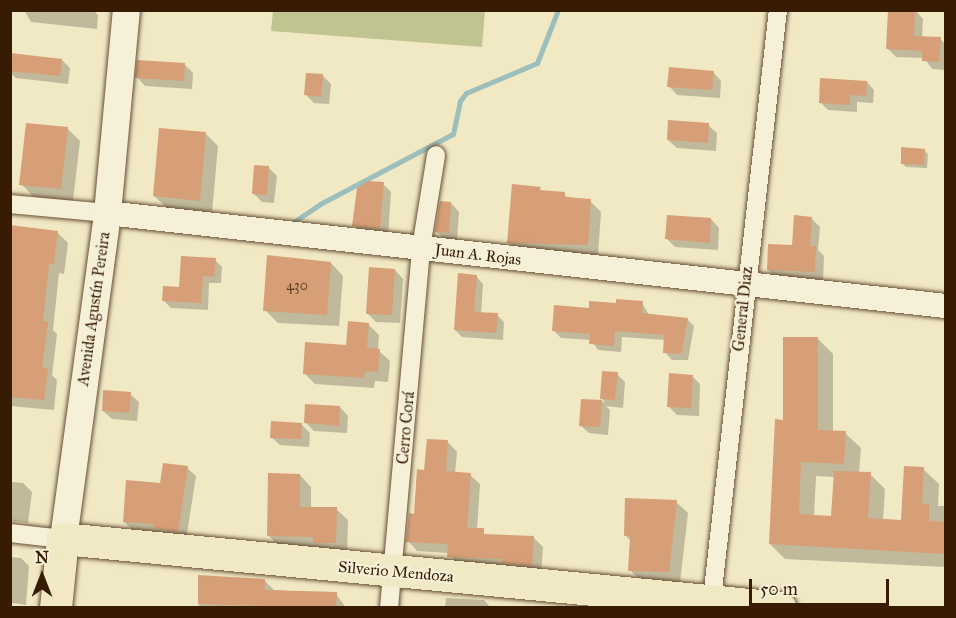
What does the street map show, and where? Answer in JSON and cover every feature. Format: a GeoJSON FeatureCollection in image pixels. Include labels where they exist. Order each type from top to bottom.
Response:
{"type":"FeatureCollection","features":[{"type":"Feature","properties":{"kind":"highway","name":"Silverio Mendoza"},"geometry":{"type":"LineString","coordinates":[[63,540],[712,604],[781,608]]}},
{"type":"Feature","properties":{"kind":"highway","name":"Avenida Agustín Pereira"},"geometry":{"type":"LineString","coordinates":[[56,608],[63,540]]}},
{"type":"Feature","properties":{"kind":"main road","name":"Avenida Agustín Pereira"},"geometry":{"type":"LineString","coordinates":[[63,540],[106,213],[126,10]]}},
{"type":"Feature","properties":{"kind":"street","name":"General Diaz"},"geometry":{"type":"LineString","coordinates":[[712,604],[745,286],[778,10]]}},
{"type":"Feature","properties":{"kind":"street","name":"Cerro Corá"},"geometry":{"type":"LineString","coordinates":[[389,608],[421,248],[436,155]]}},
{"type":"Feature","properties":{"kind":"street","name":"Juan A. Rojas"},"geometry":{"type":"LineString","coordinates":[[10,204],[421,248],[745,286],[945,306]]}},
{"type":"Feature","properties":{"kind":"street","name":"Silverio Mendoza"},"geometry":{"type":"LineString","coordinates":[[10,533],[63,540]]}},
{"type":"Feature","properties":{"kind":"green space"},"geometry":{"type":"Polygon","coordinates":[[[273,11],[485,11],[482,47],[271,31],[273,11]]]}},
{"type":"Feature","properties":{"kind":"building"},"geometry":{"type":"Polygon","coordinates":[[[888,10],[915,10],[914,36],[941,37],[939,62],[922,61],[922,51],[886,49],[888,10]]]}},
{"type":"Feature","properties":{"kind":"building"},"geometry":{"type":"Polygon","coordinates":[[[10,53],[62,59],[60,76],[10,71],[10,53]]]}},
{"type":"Feature","properties":{"kind":"building"},"geometry":{"type":"Polygon","coordinates":[[[137,60],[185,63],[184,81],[135,78],[137,60]]]}},
{"type":"Feature","properties":{"kind":"building"},"geometry":{"type":"Polygon","coordinates":[[[669,67],[714,71],[712,90],[667,87],[669,67]]]}},
{"type":"Feature","properties":{"kind":"building"},"geometry":{"type":"Polygon","coordinates":[[[306,73],[323,74],[321,97],[304,95],[306,73]]]}},
{"type":"Feature","properties":{"kind":"building"},"geometry":{"type":"Polygon","coordinates":[[[820,78],[867,81],[866,96],[850,95],[850,105],[819,103],[820,78]]]}},
{"type":"Feature","properties":{"kind":"building"},"geometry":{"type":"Polygon","coordinates":[[[668,120],[709,123],[708,143],[667,140],[668,120]]]}},
{"type":"Feature","properties":{"kind":"building"},"geometry":{"type":"Polygon","coordinates":[[[26,123],[68,127],[61,189],[19,185],[26,123]]]}},
{"type":"Feature","properties":{"kind":"building"},"geometry":{"type":"Polygon","coordinates":[[[159,128],[206,132],[200,201],[153,196],[159,128]]]}},
{"type":"Feature","properties":{"kind":"building"},"geometry":{"type":"Polygon","coordinates":[[[901,147],[925,149],[924,165],[901,164],[901,147]]]}},
{"type":"Feature","properties":{"kind":"building"},"geometry":{"type":"Polygon","coordinates":[[[254,165],[269,166],[267,195],[252,194],[254,165]]]}},
{"type":"Feature","properties":{"kind":"building"},"geometry":{"type":"Polygon","coordinates":[[[368,181],[384,182],[380,229],[352,226],[357,188],[368,181]]]}},
{"type":"Feature","properties":{"kind":"building"},"geometry":{"type":"Polygon","coordinates":[[[512,184],[565,192],[565,197],[591,199],[588,245],[507,243],[512,184]]]}},
{"type":"Feature","properties":{"kind":"building"},"geometry":{"type":"Polygon","coordinates":[[[440,201],[451,202],[449,233],[435,232],[440,201]]]}},
{"type":"Feature","properties":{"kind":"building"},"geometry":{"type":"Polygon","coordinates":[[[667,215],[711,218],[710,243],[665,239],[667,215]]]}},
{"type":"Feature","properties":{"kind":"building"},"geometry":{"type":"Polygon","coordinates":[[[794,215],[812,217],[810,246],[816,246],[815,272],[767,270],[768,244],[792,245],[794,215]]]}},
{"type":"Feature","properties":{"kind":"building"},"geometry":{"type":"Polygon","coordinates":[[[10,225],[58,231],[54,264],[49,264],[43,321],[48,322],[42,368],[48,368],[44,400],[10,397],[10,225]]]}},
{"type":"Feature","properties":{"kind":"building"},"geometry":{"type":"Polygon","coordinates":[[[267,255],[331,262],[327,315],[263,311],[267,255]]]}},
{"type":"Feature","properties":{"kind":"building"},"geometry":{"type":"Polygon","coordinates":[[[181,256],[216,258],[214,277],[203,276],[201,303],[162,301],[163,286],[179,287],[181,256]]]}},
{"type":"Feature","properties":{"kind":"building"},"geometry":{"type":"Polygon","coordinates":[[[369,267],[395,269],[392,315],[366,314],[369,267]]]}},
{"type":"Feature","properties":{"kind":"building"},"geometry":{"type":"Polygon","coordinates":[[[458,273],[477,275],[474,312],[498,313],[496,333],[454,330],[458,273]]]}},
{"type":"Feature","properties":{"kind":"building"},"geometry":{"type":"Polygon","coordinates":[[[616,299],[643,301],[642,313],[688,318],[681,354],[663,353],[664,335],[615,331],[614,346],[589,344],[590,334],[552,331],[554,305],[589,308],[589,301],[616,303],[616,299]]]}},
{"type":"Feature","properties":{"kind":"building"},"geometry":{"type":"Polygon","coordinates":[[[348,321],[369,323],[367,348],[380,349],[378,372],[365,371],[364,378],[303,374],[305,342],[346,345],[348,321]]]}},
{"type":"Feature","properties":{"kind":"building"},"geometry":{"type":"Polygon","coordinates":[[[783,337],[818,337],[818,430],[846,431],[844,464],[801,462],[799,514],[831,516],[834,471],[871,472],[868,518],[901,520],[904,466],[924,467],[922,504],[929,504],[929,521],[945,522],[945,554],[769,544],[775,419],[783,420],[783,337]]]}},
{"type":"Feature","properties":{"kind":"building"},"geometry":{"type":"Polygon","coordinates":[[[602,371],[618,372],[615,400],[600,399],[602,371]]]}},
{"type":"Feature","properties":{"kind":"building"},"geometry":{"type":"Polygon","coordinates":[[[669,373],[693,375],[691,408],[667,407],[669,373]]]}},
{"type":"Feature","properties":{"kind":"building"},"geometry":{"type":"Polygon","coordinates":[[[103,390],[131,392],[129,413],[102,411],[103,390]]]}},
{"type":"Feature","properties":{"kind":"building"},"geometry":{"type":"Polygon","coordinates":[[[581,399],[602,400],[600,427],[579,426],[581,399]]]}},
{"type":"Feature","properties":{"kind":"building"},"geometry":{"type":"Polygon","coordinates":[[[305,404],[340,406],[339,426],[304,423],[305,404]]]}},
{"type":"Feature","properties":{"kind":"building"},"geometry":{"type":"Polygon","coordinates":[[[271,421],[302,423],[301,439],[270,438],[271,421]]]}},
{"type":"Feature","properties":{"kind":"building"},"geometry":{"type":"Polygon","coordinates":[[[427,439],[448,440],[446,471],[471,473],[467,528],[484,528],[484,534],[534,536],[532,566],[502,563],[502,559],[447,557],[448,544],[406,542],[409,513],[414,514],[417,469],[424,470],[427,439]]]}},
{"type":"Feature","properties":{"kind":"building"},"geometry":{"type":"Polygon","coordinates":[[[163,463],[188,466],[178,532],[153,528],[154,524],[123,522],[126,480],[160,483],[163,463]]]}},
{"type":"Feature","properties":{"kind":"building"},"geometry":{"type":"Polygon","coordinates":[[[268,473],[300,474],[300,507],[337,507],[336,543],[313,543],[313,537],[267,536],[268,473]]]}},
{"type":"Feature","properties":{"kind":"building"},"geometry":{"type":"Polygon","coordinates":[[[625,498],[677,500],[669,572],[628,571],[630,536],[624,536],[625,498]]]}},
{"type":"Feature","properties":{"kind":"building"},"geometry":{"type":"Polygon","coordinates":[[[198,575],[265,579],[265,590],[337,592],[336,608],[198,604],[198,575]]]}},
{"type":"Feature","properties":{"kind":"waterway"},"geometry":{"type":"LineString","coordinates":[[289,225],[320,204],[453,134],[460,101],[466,93],[537,63],[558,10]]}}]}
